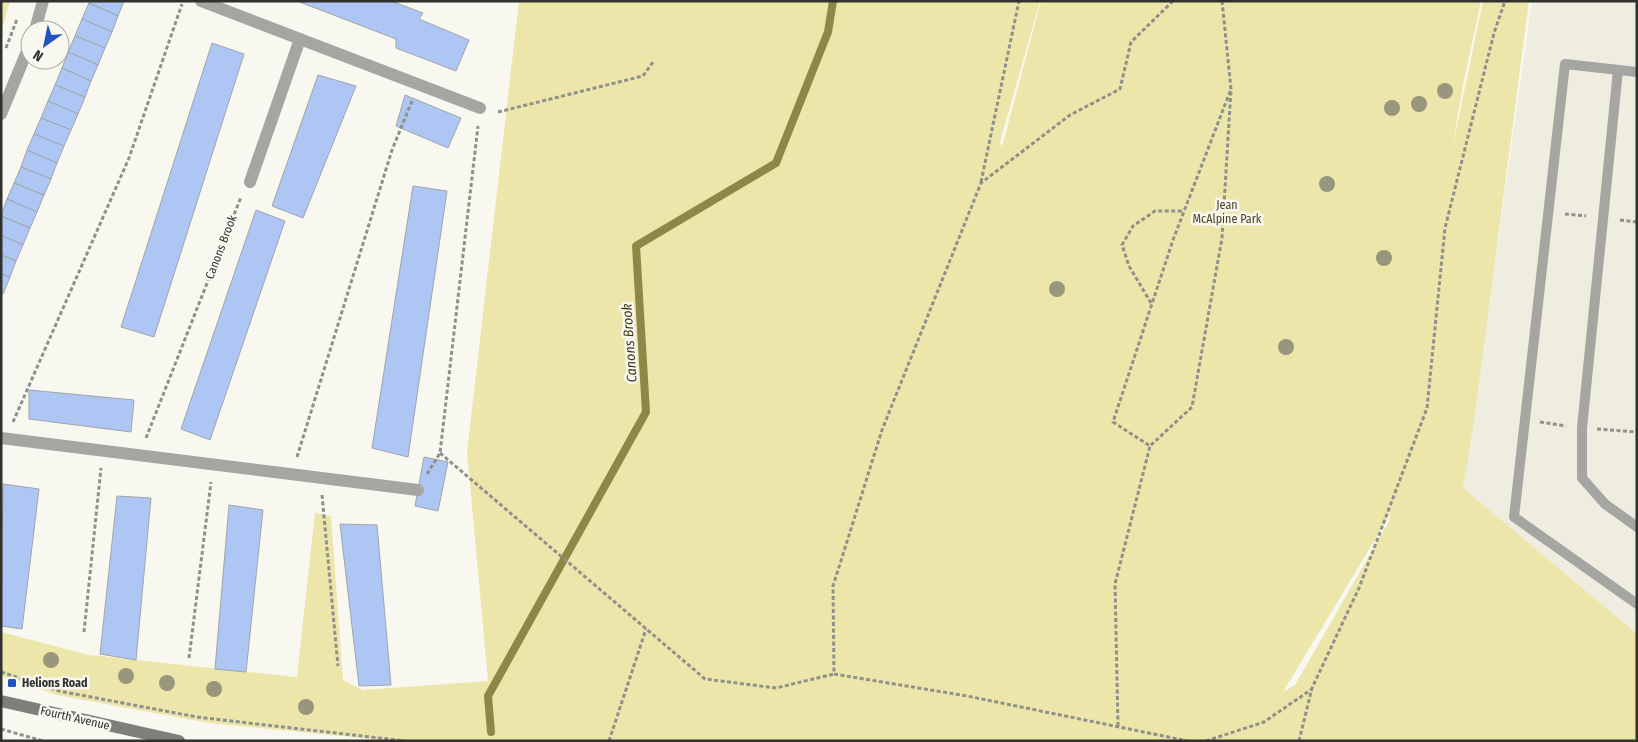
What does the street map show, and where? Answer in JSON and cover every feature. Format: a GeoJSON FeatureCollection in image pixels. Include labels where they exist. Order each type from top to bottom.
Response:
{"type":"FeatureCollection","features":[{"type":"Feature","properties":{"kind":"street"},"geometry":{"type":"LineString","coordinates":[[38,20],[43,1]]}},
{"type":"Feature","properties":{"kind":"street"},"geometry":{"type":"LineString","coordinates":[[201,1],[480,108]]}},
{"type":"Feature","properties":{"kind":"street"},"geometry":{"type":"LineString","coordinates":[[250,182],[300,40]]}},
{"type":"Feature","properties":{"kind":"street"},"geometry":{"type":"LineString","coordinates":[[1,114],[20,68]]}},
{"type":"Feature","properties":{"kind":"street"},"geometry":{"type":"LineString","coordinates":[[3,438],[418,490]]}},
{"type":"Feature","properties":{"kind":"street","name":"Fourth Avenue"},"geometry":{"type":"LineString","coordinates":[[1,701],[178,741]]}},
{"type":"Feature","properties":{"kind":"lane"},"geometry":{"type":"LineString","coordinates":[[1637,72],[1565,64],[1514,517],[1637,604]]}},
{"type":"Feature","properties":{"kind":"lane"},"geometry":{"type":"LineString","coordinates":[[1618,70],[1582,428],[1582,478],[1605,504],[1637,527]]}},
{"type":"Feature","properties":{"kind":"path"},"geometry":{"type":"LineString","coordinates":[[3,438],[129,158],[183,1]]}},
{"type":"Feature","properties":{"kind":"path"},"geometry":{"type":"LineString","coordinates":[[834,674],[833,586],[882,430],[981,183],[1019,1]]}},
{"type":"Feature","properties":{"kind":"path"},"geometry":{"type":"LineString","coordinates":[[981,183],[1070,115],[1120,89],[1131,42],[1173,1]]}},
{"type":"Feature","properties":{"kind":"path"},"geometry":{"type":"LineString","coordinates":[[1118,726],[1115,584],[1150,446],[1192,407],[1222,238],[1231,89],[1222,1]]}},
{"type":"Feature","properties":{"kind":"path"},"geometry":{"type":"LineString","coordinates":[[1299,741],[1312,688],[1359,588],[1428,408],[1445,228],[1505,1]]}},
{"type":"Feature","properties":{"kind":"path"},"geometry":{"type":"LineString","coordinates":[[4,52],[20,10]]}},
{"type":"Feature","properties":{"kind":"path"},"geometry":{"type":"LineString","coordinates":[[418,490],[440,452],[480,108],[501,113],[643,76],[654,62]]}},
{"type":"Feature","properties":{"kind":"path"},"geometry":{"type":"LineString","coordinates":[[291,474],[392,150],[418,84]]}},
{"type":"Feature","properties":{"kind":"path"},"geometry":{"type":"LineString","coordinates":[[1150,446],[1113,422],[1151,303],[1231,89]]}},
{"type":"Feature","properties":{"kind":"path","name":"Canons Brook"},"geometry":{"type":"LineString","coordinates":[[140,455],[238,202],[250,182]]}},
{"type":"Feature","properties":{"kind":"path"},"geometry":{"type":"LineString","coordinates":[[1151,303],[1129,266],[1122,245],[1133,226],[1155,211],[1184,211]]}},
{"type":"Feature","properties":{"kind":"path"},"geometry":{"type":"LineString","coordinates":[[84,632],[102,450]]}},
{"type":"Feature","properties":{"kind":"path"},"geometry":{"type":"LineString","coordinates":[[440,452],[705,679],[776,688],[834,674],[967,696],[1188,741]]}},
{"type":"Feature","properties":{"kind":"path"},"geometry":{"type":"LineString","coordinates":[[189,658],[213,464]]}},
{"type":"Feature","properties":{"kind":"path"},"geometry":{"type":"LineString","coordinates":[[320,478],[338,666]]}},
{"type":"Feature","properties":{"kind":"path"},"geometry":{"type":"LineString","coordinates":[[609,741],[646,629]]}},
{"type":"Feature","properties":{"kind":"path"},"geometry":{"type":"LineString","coordinates":[[1,672],[59,691],[197,717],[404,741]]}},
{"type":"Feature","properties":{"kind":"path"},"geometry":{"type":"LineString","coordinates":[[1206,741],[1264,722],[1312,688]]}},
{"type":"Feature","properties":{"kind":"path"},"geometry":{"type":"LineString","coordinates":[[1,730],[43,741]]}},
{"type":"Feature","properties":{"kind":"shaded area"},"geometry":{"type":"Polygon","coordinates":[[[1532,1],[1637,1],[1637,635],[1463,488],[1532,1]]]}},
{"type":"Feature","properties":{"kind":"green space"},"geometry":{"type":"Polygon","coordinates":[[[1,1],[10,1],[1,33],[1,1]]]}},
{"type":"Feature","properties":{"kind":"green space","name":"Jean McAlpine Park"},"geometry":{"type":"Polygon","coordinates":[[[519,1],[1040,1],[1000,142],[1002,147],[1041,1],[1481,1],[1462,90],[1452,150],[1483,1],[1529,1],[1474,421],[1463,488],[1637,634],[1637,741],[393,741],[209,723],[57,695],[1,676],[1,632],[89,655],[297,677],[315,513],[331,516],[343,680],[363,690],[488,681],[467,452],[519,1]],[[1391,501],[1388,518],[1283,692],[1295,685],[1389,521],[1391,501]]]}},
{"type":"Feature","properties":{"kind":"building"},"geometry":{"type":"Polygon","coordinates":[[[90,1],[124,1],[118,16],[89,3],[90,1]]]}},
{"type":"Feature","properties":{"kind":"building"},"geometry":{"type":"Polygon","coordinates":[[[297,1],[391,1],[423,13],[419,19],[469,40],[456,71],[396,48],[396,39],[297,1]]]}},
{"type":"Feature","properties":{"kind":"building"},"geometry":{"type":"Polygon","coordinates":[[[89,3],[118,16],[112,32],[82,19],[89,3]]]}},
{"type":"Feature","properties":{"kind":"building"},"geometry":{"type":"Polygon","coordinates":[[[82,19],[112,32],[105,48],[75,36],[82,19]]]}},
{"type":"Feature","properties":{"kind":"building"},"geometry":{"type":"Polygon","coordinates":[[[75,36],[105,48],[98,65],[70,53],[70,47],[75,36]]]}},
{"type":"Feature","properties":{"kind":"building"},"geometry":{"type":"Polygon","coordinates":[[[212,43],[244,54],[154,337],[121,327],[212,43]]]}},
{"type":"Feature","properties":{"kind":"building"},"geometry":{"type":"Polygon","coordinates":[[[70,53],[98,65],[91,81],[66,70],[70,70],[70,53]]]}},
{"type":"Feature","properties":{"kind":"building"},"geometry":{"type":"Polygon","coordinates":[[[61,70],[66,70],[91,81],[85,97],[55,85],[61,70]]]}},
{"type":"Feature","properties":{"kind":"building"},"geometry":{"type":"Polygon","coordinates":[[[318,75],[356,86],[303,218],[272,206],[318,75]]]}},
{"type":"Feature","properties":{"kind":"building"},"geometry":{"type":"Polygon","coordinates":[[[55,85],[85,97],[78,114],[48,101],[55,85]]]}},
{"type":"Feature","properties":{"kind":"building"},"geometry":{"type":"Polygon","coordinates":[[[405,95],[461,118],[448,148],[396,126],[405,95]]]}},
{"type":"Feature","properties":{"kind":"building"},"geometry":{"type":"Polygon","coordinates":[[[48,101],[78,114],[71,130],[41,118],[48,101]]]}},
{"type":"Feature","properties":{"kind":"building"},"geometry":{"type":"Polygon","coordinates":[[[41,118],[71,130],[64,146],[34,134],[41,118]]]}},
{"type":"Feature","properties":{"kind":"building"},"geometry":{"type":"Polygon","coordinates":[[[34,134],[64,146],[57,163],[27,150],[34,134]]]}},
{"type":"Feature","properties":{"kind":"building"},"geometry":{"type":"Polygon","coordinates":[[[27,150],[57,163],[51,179],[21,167],[27,150]]]}},
{"type":"Feature","properties":{"kind":"building"},"geometry":{"type":"Polygon","coordinates":[[[21,167],[51,179],[44,195],[14,183],[21,167]]]}},
{"type":"Feature","properties":{"kind":"building"},"geometry":{"type":"Polygon","coordinates":[[[14,183],[44,195],[37,212],[7,199],[14,183]]]}},
{"type":"Feature","properties":{"kind":"building"},"geometry":{"type":"Polygon","coordinates":[[[413,186],[447,191],[408,457],[372,448],[413,186]]]}},
{"type":"Feature","properties":{"kind":"building"},"geometry":{"type":"Polygon","coordinates":[[[7,199],[37,212],[30,228],[1,216],[7,199]]]}},
{"type":"Feature","properties":{"kind":"building"},"geometry":{"type":"Polygon","coordinates":[[[256,210],[285,221],[210,440],[181,429],[256,210]]]}},
{"type":"Feature","properties":{"kind":"building"},"geometry":{"type":"Polygon","coordinates":[[[1,216],[30,228],[23,245],[1,235],[1,216]]]}},
{"type":"Feature","properties":{"kind":"building"},"geometry":{"type":"Polygon","coordinates":[[[1,235],[23,245],[16,261],[1,255],[1,235]]]}},
{"type":"Feature","properties":{"kind":"building"},"geometry":{"type":"Polygon","coordinates":[[[1,255],[16,261],[10,277],[1,274],[1,255]]]}},
{"type":"Feature","properties":{"kind":"building"},"geometry":{"type":"Polygon","coordinates":[[[1,274],[10,277],[3,294],[1,293],[1,274]]]}},
{"type":"Feature","properties":{"kind":"building"},"geometry":{"type":"Polygon","coordinates":[[[29,390],[134,400],[131,432],[29,419],[29,390]]]}},
{"type":"Feature","properties":{"kind":"building"},"geometry":{"type":"Polygon","coordinates":[[[424,457],[448,462],[438,511],[415,506],[424,457]]]}},
{"type":"Feature","properties":{"kind":"building"},"geometry":{"type":"Polygon","coordinates":[[[3,484],[39,489],[22,629],[1,626],[3,484]]]}},
{"type":"Feature","properties":{"kind":"building"},"geometry":{"type":"Polygon","coordinates":[[[117,496],[151,498],[136,660],[100,654],[117,496]]]}},
{"type":"Feature","properties":{"kind":"building"},"geometry":{"type":"Polygon","coordinates":[[[229,505],[263,510],[246,672],[215,669],[229,505]]]}},
{"type":"Feature","properties":{"kind":"building"},"geometry":{"type":"Polygon","coordinates":[[[340,524],[377,525],[391,685],[359,686],[340,524]]]}},
{"type":"Feature","properties":{"kind":"waterway","name":"Canons Brook"},"geometry":{"type":"LineString","coordinates":[[491,732],[488,696],[646,412],[636,246],[776,163],[828,32],[833,1]]}},
{"type":"Feature","properties":{"kind":"place","name":"Helions Road"},"geometry":{"type":"Point","coordinates":[12,683]}}]}
